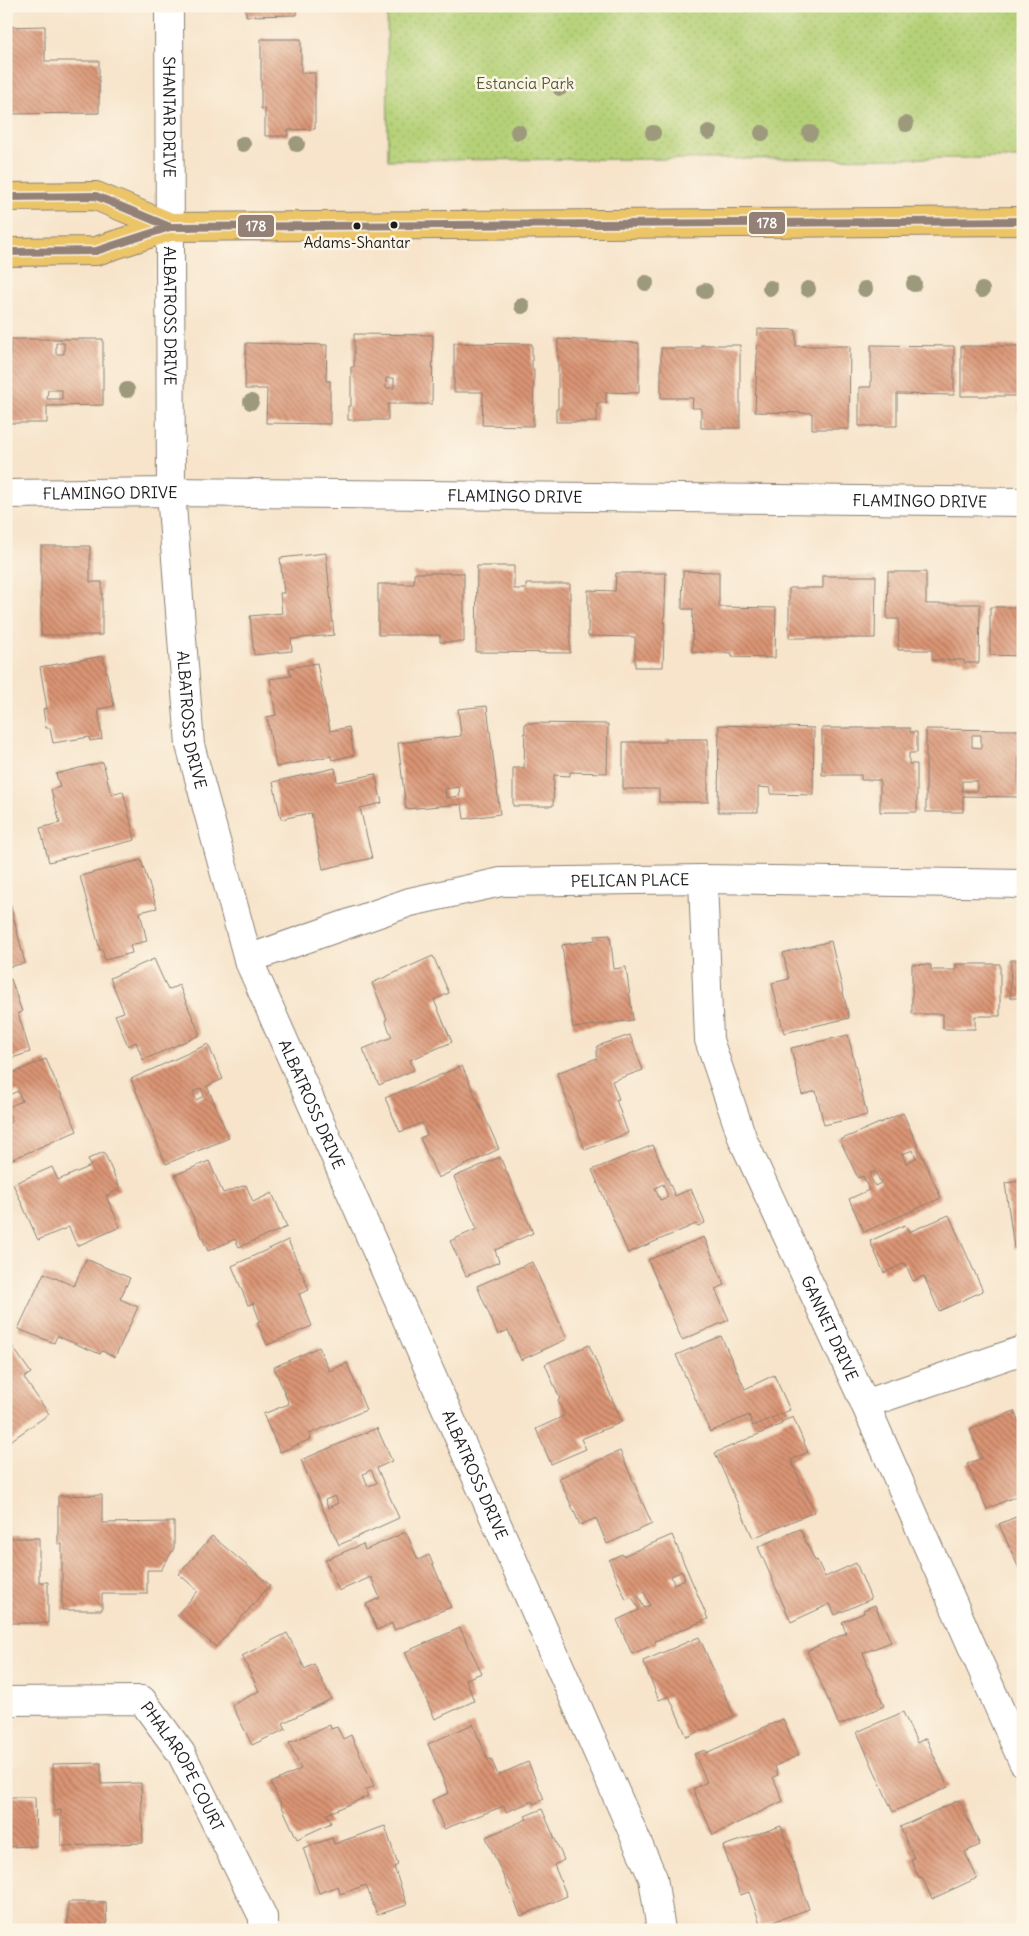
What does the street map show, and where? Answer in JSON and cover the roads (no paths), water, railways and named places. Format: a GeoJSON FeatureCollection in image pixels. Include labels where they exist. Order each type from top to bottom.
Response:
{"type":"FeatureCollection","features":[{"type":"Feature","properties":{"kind":"main road"},"geometry":{"type":"LineString","coordinates":[[6,197],[96,196],[170,227]]}},
{"type":"Feature","properties":{"kind":"main road"},"geometry":{"type":"LineString","coordinates":[[6,252],[96,251],[170,227],[1023,221]]}},
{"type":"Feature","properties":{"kind":"street","name":"SHANTAR DRIVE"},"geometry":{"type":"LineString","coordinates":[[169,6],[170,227]]}},
{"type":"Feature","properties":{"kind":"street","name":"ALBATROSS DRIVE"},"geometry":{"type":"LineString","coordinates":[[170,227],[171,492],[190,745],[248,959],[653,1878],[662,1930]]}},
{"type":"Feature","properties":{"kind":"street","name":"FLAMINGO DRIVE"},"geometry":{"type":"LineString","coordinates":[[6,494],[171,492],[1023,502]]}},
{"type":"Feature","properties":{"kind":"street","name":"PELICAN PLACE"},"geometry":{"type":"LineString","coordinates":[[248,959],[384,910],[467,888],[501,882],[533,880],[703,879],[1023,884]]}},
{"type":"Feature","properties":{"kind":"street","name":"GANNET DRIVE"},"geometry":{"type":"LineString","coordinates":[[703,879],[709,1040],[743,1140],[865,1404],[1023,1762]]}},
{"type":"Feature","properties":{"kind":"street"},"geometry":{"type":"LineString","coordinates":[[865,1404],[1023,1350]]}},
{"type":"Feature","properties":{"kind":"street","name":"PHALAROPE COURT"},"geometry":{"type":"LineString","coordinates":[[6,1701],[142,1700],[181,1753],[262,1917],[263,1930]]}},
{"type":"Feature","properties":{"kind":"place","name":"Adams-Shantar"},"geometry":{"type":"Point","coordinates":[357,226]}},
{"type":"Feature","properties":{"kind":"park label","name":"Estancia Park"},"geometry":{"type":"Point","coordinates":[525,83]}}]}
